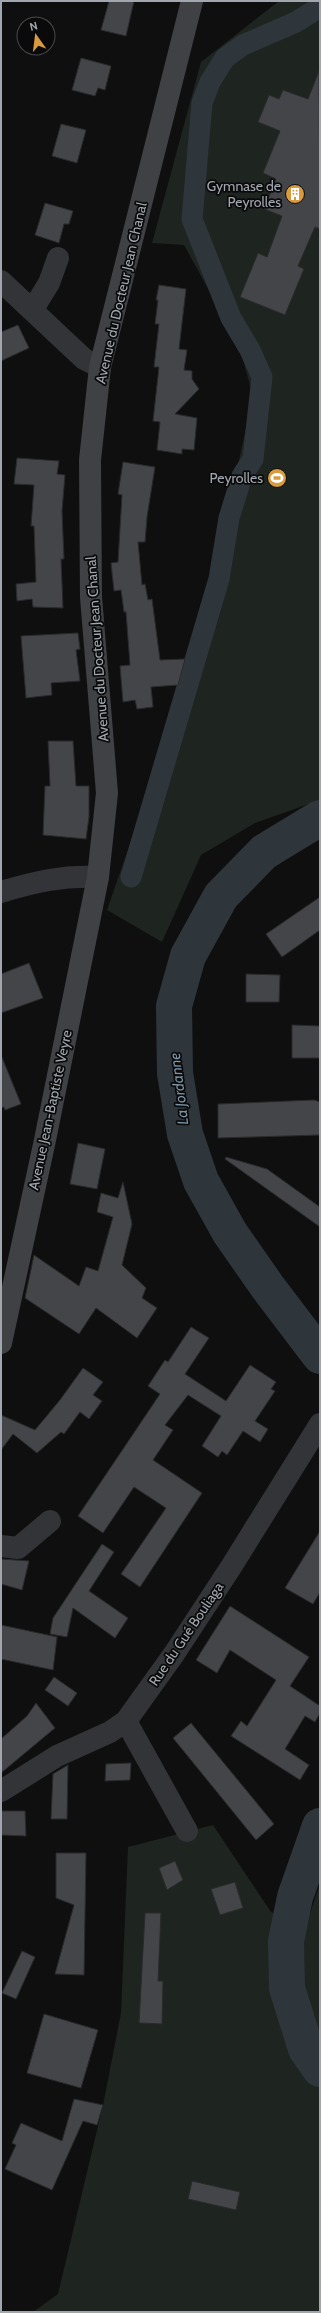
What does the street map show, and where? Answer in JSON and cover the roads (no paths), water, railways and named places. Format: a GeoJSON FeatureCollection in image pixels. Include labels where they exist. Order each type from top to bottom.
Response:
{"type":"FeatureCollection","features":[{"type":"Feature","properties":{"kind":"main road","name":"Avenue du Docteur Jean Chanal"},"geometry":{"type":"LineString","coordinates":[[98,877],[107,793],[91,597],[90,460],[100,367],[192,1]]}},
{"type":"Feature","properties":{"kind":"main road","name":"Avenue Jean-Baptiste Veyre"},"geometry":{"type":"LineString","coordinates":[[1,1343],[45,1140],[98,877]]}},
{"type":"Feature","properties":{"kind":"street"},"geometry":{"type":"LineString","coordinates":[[33,309],[49,283],[58,258]]}},
{"type":"Feature","properties":{"kind":"street"},"geometry":{"type":"LineString","coordinates":[[1,280],[84,359],[100,367]]}},
{"type":"Feature","properties":{"kind":"street"},"geometry":{"type":"LineString","coordinates":[[1,892],[43,880],[66,877],[98,877]]}},
{"type":"Feature","properties":{"kind":"street","name":"Rue du Gué Bouliaga"},"geometry":{"type":"LineString","coordinates":[[1,1791],[57,1756],[110,1732],[126,1721],[174,1654],[231,1567],[320,1424]]}},
{"type":"Feature","properties":{"kind":"street"},"geometry":{"type":"LineString","coordinates":[[1,1546],[18,1548],[50,1520]]}},
{"type":"Feature","properties":{"kind":"street"},"geometry":{"type":"LineString","coordinates":[[126,1721],[187,1831]]}},
{"type":"Feature","properties":{"kind":"waterway"},"geometry":{"type":"LineString","coordinates":[[131,877],[219,579],[229,518],[242,476],[253,459],[262,377],[250,350],[231,318],[192,219],[202,103],[210,82],[225,58],[243,45],[296,22],[320,7]]}},
{"type":"Feature","properties":{"kind":"waterway","name":"La Jordanne"},"geometry":{"type":"LineString","coordinates":[[320,818],[264,852],[221,896],[188,956],[174,1006],[175,1073],[185,1134],[201,1181],[230,1233],[267,1286],[320,1356]]}},
{"type":"Feature","properties":{"kind":"waterway","name":"La Jordanne"},"geometry":{"type":"LineString","coordinates":[[320,1826],[295,1897],[286,1941],[287,1988],[306,2049],[320,2069]]}},
{"type":"Feature","properties":{"kind":"place","name":"Gymnase de Peyrolles"},"geometry":{"type":"Point","coordinates":[295,194]}},
{"type":"Feature","properties":{"kind":"place","name":"Peyrolles"},"geometry":{"type":"Point","coordinates":[277,478]}}]}
